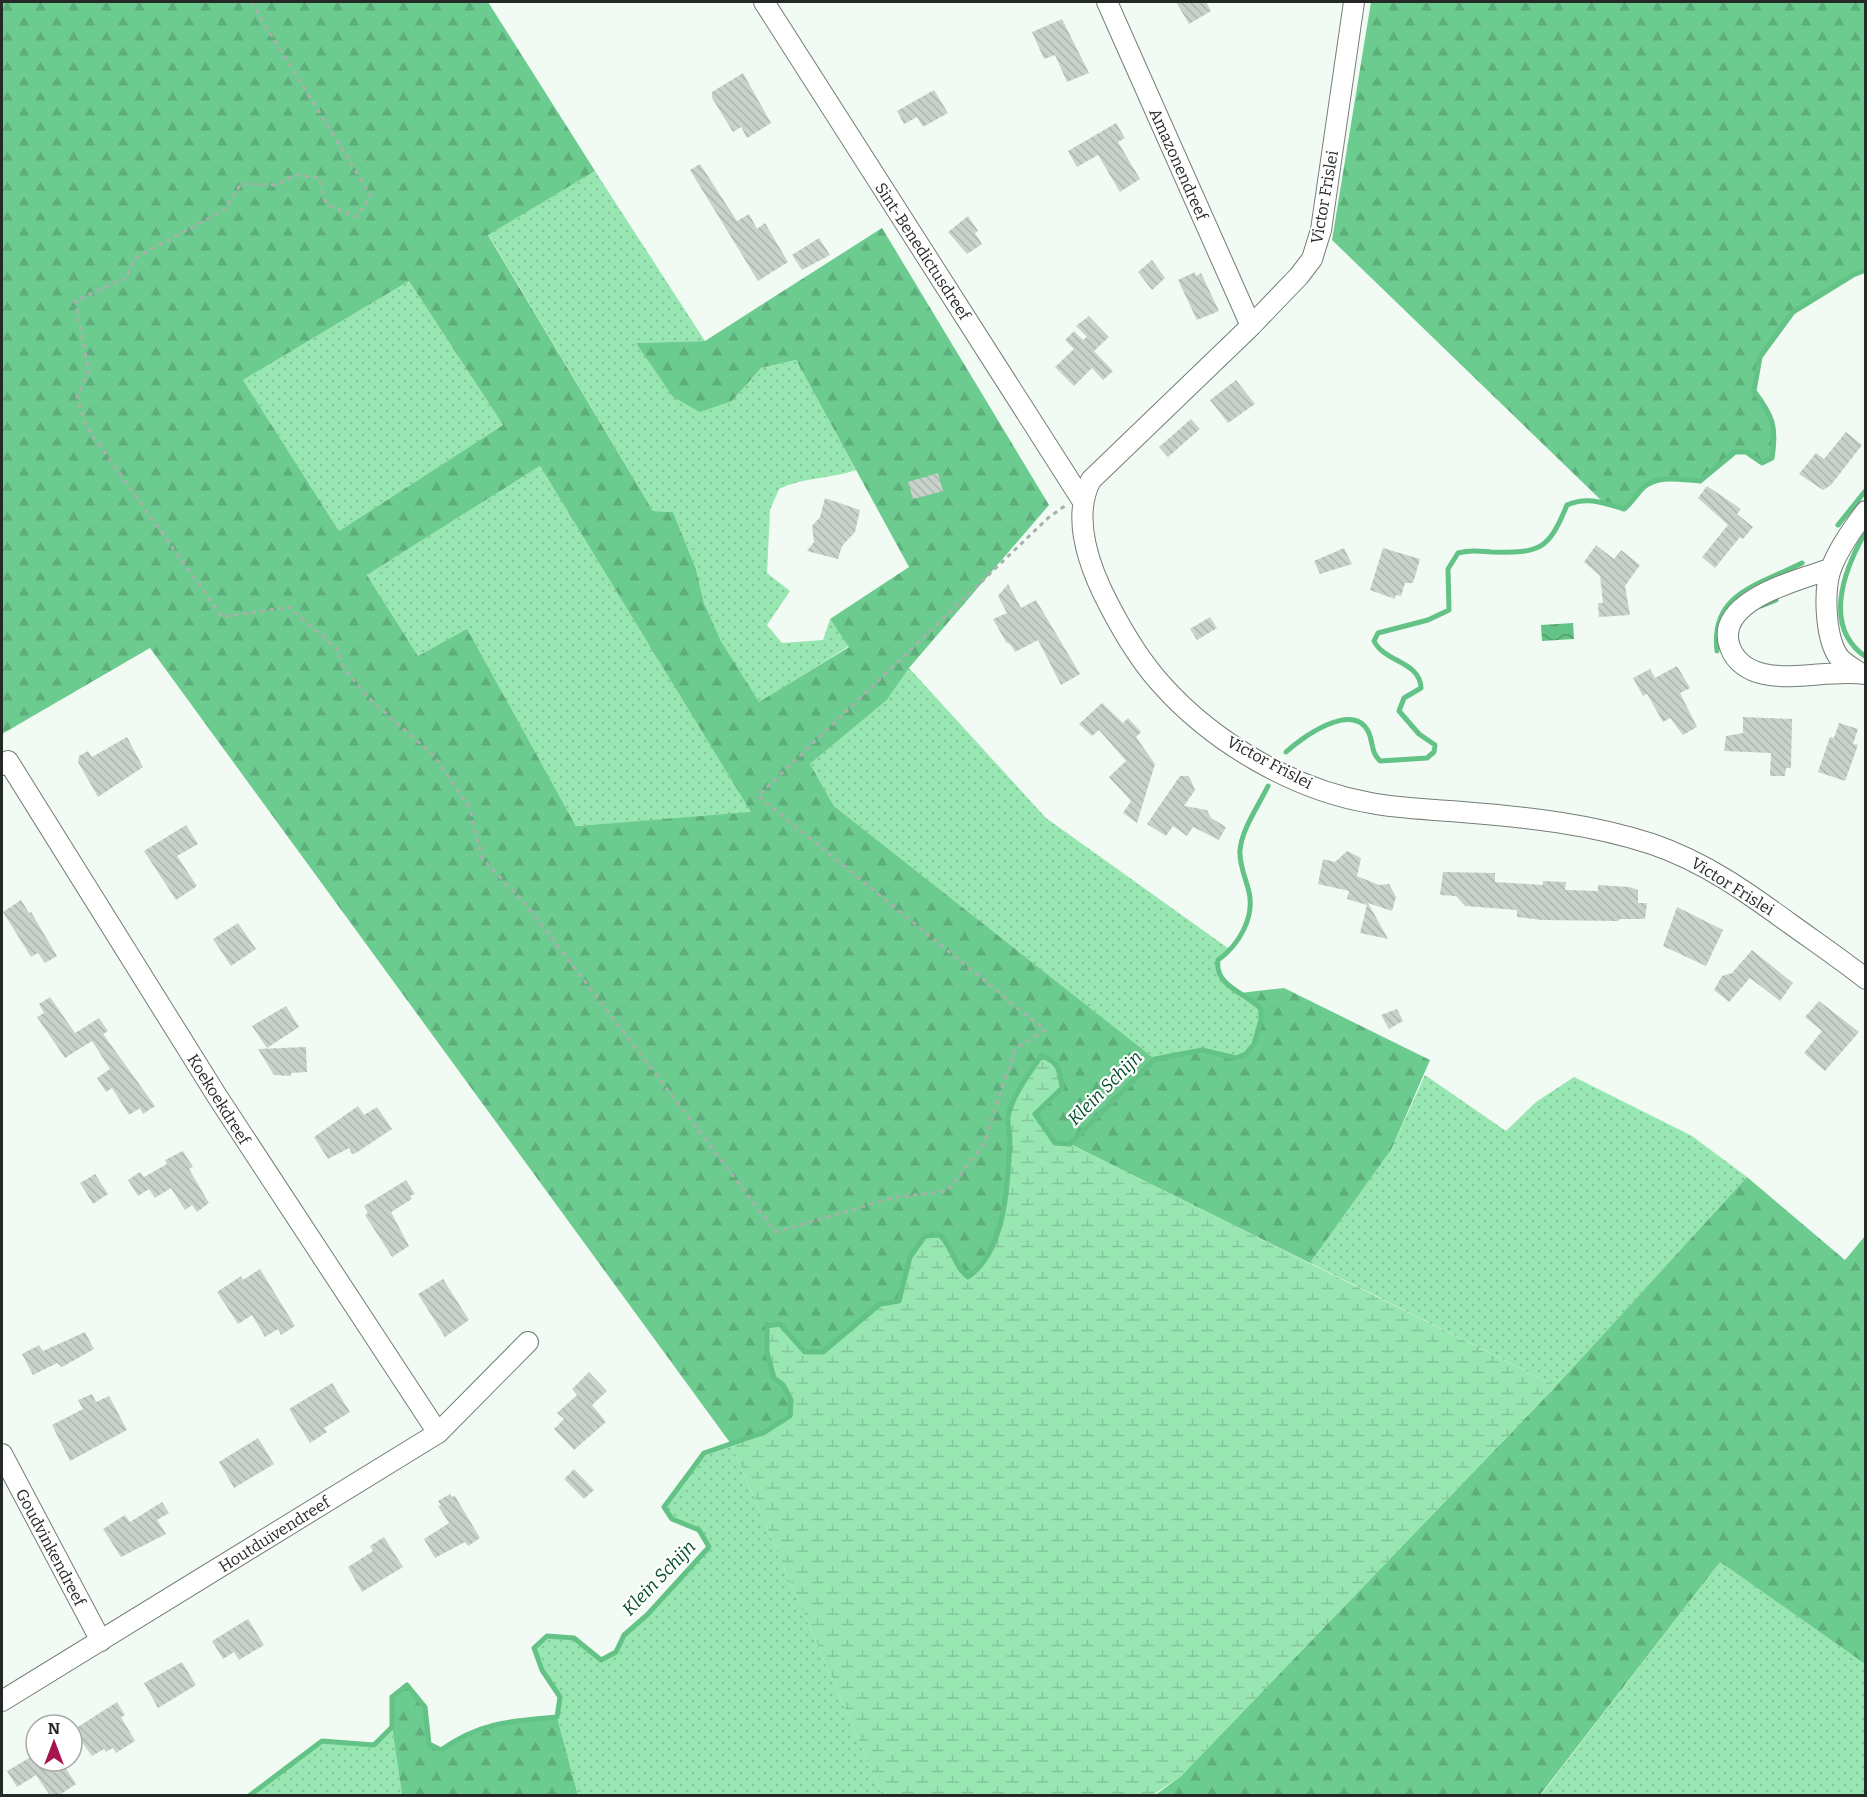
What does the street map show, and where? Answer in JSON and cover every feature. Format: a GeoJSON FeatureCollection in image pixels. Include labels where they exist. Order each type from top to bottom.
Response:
{"type":"FeatureCollection","features":[{"type":"Feature","properties":{"kind":"street","name":"Sint-Benedictusdreef"},"geometry":{"type":"LineString","coordinates":[[764,2],[1082,500]]}},
{"type":"Feature","properties":{"kind":"street","name":"Amazonendreef"},"geometry":{"type":"LineString","coordinates":[[1107,2],[1251,326]]}},
{"type":"Feature","properties":{"kind":"street","name":"Victor Frislei"},"geometry":{"type":"LineString","coordinates":[[1354,2],[1318,244],[1312,259],[1299,276],[1251,326],[1091,480],[1082,500],[1083,528],[1099,586],[1129,643],[1177,701],[1232,745],[1312,786],[1350,799],[1394,806],[1550,820],[1652,844],[1692,860],[1739,886],[1866,979]]}},
{"type":"Feature","properties":{"kind":"street"},"geometry":{"type":"LineString","coordinates":[[1863,673],[1839,658],[1833,646],[1827,616],[1830,569],[1841,546],[1866,511]]}},
{"type":"Feature","properties":{"kind":"street"},"geometry":{"type":"LineString","coordinates":[[1830,569],[1749,601],[1737,610],[1728,624],[1726,636],[1731,652],[1741,665],[1762,674],[1780,676],[1863,673]]}},
{"type":"Feature","properties":{"kind":"street","name":"Koekoekdreef"},"geometry":{"type":"LineString","coordinates":[[5,763],[217,1096],[438,1433]]}},
{"type":"Feature","properties":{"kind":"street","name":"Houtduivendreef"},"geometry":{"type":"LineString","coordinates":[[2,1701],[438,1433],[528,1342]]}},
{"type":"Feature","properties":{"kind":"street","name":"Goudvinkendreef"},"geometry":{"type":"LineString","coordinates":[[2,1454],[100,1641]]}},
{"type":"Feature","properties":{"kind":"path"},"geometry":{"type":"LineString","coordinates":[[251,2],[371,196],[356,217],[326,204],[319,178],[295,175],[276,185],[241,184],[224,210],[135,258],[126,278],[75,301],[88,371],[77,397],[86,426],[222,617],[290,607],[337,649],[345,670],[372,701],[435,757],[469,807],[482,858],[528,907],[776,1232],[892,1198],[948,1191],[983,1146],[1016,1049],[1045,1030],[758,796],[1048,518]]}},
{"type":"Feature","properties":{"kind":"green space"},"geometry":{"type":"Polygon","coordinates":[[[2,2],[488,2],[595,171],[488,235],[653,511],[673,512],[696,569],[704,603],[721,641],[759,702],[849,647],[830,619],[909,567],[796,360],[761,368],[732,401],[700,412],[673,397],[636,343],[705,341],[882,228],[1049,505],[909,668],[887,700],[810,764],[834,806],[1155,1059],[1196,1050],[1210,1051],[1234,1058],[1242,1057],[1248,1053],[1256,1040],[1261,1009],[1240,993],[1284,988],[1430,1060],[1391,1150],[1310,1263],[1070,1144],[1055,1143],[1035,1114],[1047,1104],[1008,1117],[1009,1158],[1005,1204],[993,1247],[982,1264],[968,1277],[959,1270],[952,1248],[904,1282],[899,1301],[880,1304],[823,1352],[805,1352],[793,1337],[767,1326],[767,1352],[774,1378],[783,1385],[791,1400],[790,1416],[765,1432],[731,1444],[150,648],[2,734],[2,2]],[[409,281],[243,380],[339,531],[503,425],[409,281]],[[540,466],[367,575],[418,656],[467,629],[576,826],[751,812],[540,466]]]}},
{"type":"Feature","properties":{"kind":"green space"},"geometry":{"type":"Polygon","coordinates":[[[1371,2],[1865,2],[1865,270],[1793,312],[1760,357],[1754,391],[1766,408],[1772,422],[1774,438],[1772,458],[1762,463],[1746,452],[1735,452],[1700,481],[1662,479],[1643,488],[1624,509],[1604,503],[1332,240],[1371,2]]]}},
{"type":"Feature","properties":{"kind":"green space"},"geometry":{"type":"Polygon","coordinates":[[[595,171],[705,341],[636,343],[732,401],[761,368],[796,360],[856,470],[798,482],[779,489],[770,510],[767,573],[790,591],[767,625],[782,643],[823,640],[830,619],[849,646],[759,703],[721,641],[704,603],[696,569],[673,512],[653,511],[488,234],[595,171]]]}},
{"type":"Feature","properties":{"kind":"green space"},"geometry":{"type":"Polygon","coordinates":[[[409,281],[503,425],[339,531],[243,380],[409,281]]]}},
{"type":"Feature","properties":{"kind":"green space"},"geometry":{"type":"Polygon","coordinates":[[[540,466],[752,813],[576,826],[467,630],[418,656],[367,575],[540,466]]]}},
{"type":"Feature","properties":{"kind":"green space"},"geometry":{"type":"Polygon","coordinates":[[[909,668],[1046,818],[1232,951],[1218,960],[1221,976],[1232,988],[1261,1009],[1259,1031],[1248,1050],[1236,1058],[1215,1053],[1196,1052],[1155,1059],[834,806],[810,764],[887,700],[909,668]]]}},
{"type":"Feature","properties":{"kind":"green space"},"geometry":{"type":"Polygon","coordinates":[[[1041,1056],[1052,1061],[1058,1068],[1062,1088],[1035,1114],[1055,1143],[1070,1144],[1556,1386],[1181,1776],[1153,1795],[882,1795],[731,1444],[765,1432],[790,1416],[791,1400],[783,1385],[774,1378],[767,1352],[767,1326],[780,1324],[805,1352],[823,1352],[880,1304],[899,1301],[910,1257],[925,1236],[940,1235],[952,1248],[959,1270],[968,1277],[981,1266],[997,1234],[1006,1195],[1010,1109],[1041,1056]]]}},
{"type":"Feature","properties":{"kind":"green space"},"geometry":{"type":"Polygon","coordinates":[[[1425,1075],[1506,1131],[1536,1102],[1574,1077],[1692,1136],[1747,1177],[1556,1386],[1310,1263],[1391,1150],[1425,1075]]]}},
{"type":"Feature","properties":{"kind":"green space"},"geometry":{"type":"Polygon","coordinates":[[[1747,1177],[1845,1260],[1865,1236],[1865,1664],[1720,1562],[1540,1795],[1154,1796],[1181,1776],[1556,1386],[1747,1177]]]}},
{"type":"Feature","properties":{"kind":"green space"},"geometry":{"type":"Polygon","coordinates":[[[731,1444],[882,1795],[578,1795],[557,1717],[560,1697],[542,1670],[534,1648],[547,1636],[574,1638],[601,1659],[614,1650],[622,1637],[709,1547],[699,1530],[672,1519],[664,1507],[704,1453],[731,1444]]]}},
{"type":"Feature","properties":{"kind":"green space"},"geometry":{"type":"Polygon","coordinates":[[[1720,1562],[1865,1664],[1865,1795],[1540,1796],[1720,1562]]]}},
{"type":"Feature","properties":{"kind":"green space"},"geometry":{"type":"Polygon","coordinates":[[[407,1685],[425,1707],[429,1744],[441,1750],[470,1733],[496,1724],[557,1717],[578,1795],[402,1795],[392,1727],[392,1697],[407,1685]]]}},
{"type":"Feature","properties":{"kind":"green space"},"geometry":{"type":"Polygon","coordinates":[[[392,1727],[402,1795],[249,1795],[322,1741],[374,1745],[392,1727]]]}},
{"type":"Feature","properties":{"kind":"water"},"geometry":{"type":"Polygon","coordinates":[[[1573,623],[1574,639],[1542,641],[1541,625],[1573,623]]]}},
{"type":"Feature","properties":{"kind":"building"},"geometry":{"type":"Polygon","coordinates":[[[1176,2],[1206,2],[1211,11],[1189,24],[1176,2]]]}},
{"type":"Feature","properties":{"kind":"building"},"geometry":{"type":"Polygon","coordinates":[[[1062,19],[1089,73],[1067,82],[1055,55],[1044,59],[1032,32],[1062,19]]]}},
{"type":"Feature","properties":{"kind":"building"},"geometry":{"type":"Polygon","coordinates":[[[743,73],[771,123],[747,138],[741,127],[733,132],[712,98],[712,92],[743,73]]]}},
{"type":"Feature","properties":{"kind":"building"},"geometry":{"type":"Polygon","coordinates":[[[934,90],[948,113],[923,127],[917,117],[904,124],[897,111],[934,90]]]}},
{"type":"Feature","properties":{"kind":"building"},"geometry":{"type":"Polygon","coordinates":[[[1116,123],[1125,138],[1118,142],[1140,179],[1120,192],[1098,155],[1077,167],[1068,151],[1116,123]]]}},
{"type":"Feature","properties":{"kind":"building"},"geometry":{"type":"Polygon","coordinates":[[[700,164],[737,221],[749,214],[757,229],[765,223],[788,262],[758,281],[690,170],[700,164]]]}},
{"type":"Feature","properties":{"kind":"building"},"geometry":{"type":"Polygon","coordinates":[[[968,216],[978,231],[975,233],[982,244],[967,254],[948,232],[968,216]]]}},
{"type":"Feature","properties":{"kind":"building"},"geometry":{"type":"Polygon","coordinates":[[[819,238],[830,255],[802,270],[792,255],[819,238]]]}},
{"type":"Feature","properties":{"kind":"building"},"geometry":{"type":"Polygon","coordinates":[[[1152,260],[1165,278],[1152,290],[1138,272],[1152,260]]]}},
{"type":"Feature","properties":{"kind":"building"},"geometry":{"type":"Polygon","coordinates":[[[1195,272],[1196,276],[1201,273],[1219,311],[1197,320],[1178,280],[1195,272]]]}},
{"type":"Feature","properties":{"kind":"building"},"geometry":{"type":"Polygon","coordinates":[[[1089,316],[1109,337],[1094,351],[1113,371],[1103,380],[1092,368],[1074,386],[1055,367],[1074,349],[1065,340],[1074,331],[1083,340],[1087,337],[1076,326],[1089,316]]]}},
{"type":"Feature","properties":{"kind":"building"},"geometry":{"type":"Polygon","coordinates":[[[1236,380],[1255,404],[1228,423],[1210,400],[1236,380]]]}},
{"type":"Feature","properties":{"kind":"building"},"geometry":{"type":"Polygon","coordinates":[[[1191,419],[1200,429],[1168,457],[1159,447],[1191,419]]]}},
{"type":"Feature","properties":{"kind":"building"},"geometry":{"type":"Polygon","coordinates":[[[1846,432],[1862,445],[1831,485],[1823,490],[1799,474],[1816,453],[1824,459],[1846,432]]]}},
{"type":"Feature","properties":{"kind":"building"},"geometry":{"type":"Polygon","coordinates":[[[938,473],[943,491],[913,499],[908,482],[938,473]]]}},
{"type":"Feature","properties":{"kind":"building"},"geometry":{"type":"Polygon","coordinates":[[[1707,486],[1741,509],[1737,514],[1753,527],[1743,539],[1740,537],[1715,568],[1702,557],[1728,525],[1698,498],[1707,486]]]}},
{"type":"Feature","properties":{"kind":"building"},"geometry":{"type":"Polygon","coordinates":[[[825,498],[860,510],[855,532],[842,546],[838,559],[807,551],[814,542],[812,526],[820,517],[825,498]]]}},
{"type":"Feature","properties":{"kind":"building"},"geometry":{"type":"Polygon","coordinates":[[[1596,545],[1614,559],[1621,550],[1640,565],[1625,586],[1630,615],[1599,617],[1598,603],[1603,603],[1600,576],[1584,562],[1596,545]]]}},
{"type":"Feature","properties":{"kind":"building"},"geometry":{"type":"Polygon","coordinates":[[[1344,548],[1352,564],[1320,574],[1314,561],[1344,548]]]}},
{"type":"Feature","properties":{"kind":"building"},"geometry":{"type":"Polygon","coordinates":[[[1383,548],[1420,559],[1413,583],[1405,583],[1401,596],[1396,595],[1395,599],[1370,590],[1383,548]]]}},
{"type":"Feature","properties":{"kind":"building"},"geometry":{"type":"Polygon","coordinates":[[[1008,584],[1021,608],[1036,600],[1080,674],[1061,685],[1038,640],[1015,652],[1006,642],[993,619],[1007,613],[998,596],[1008,584]]]}},
{"type":"Feature","properties":{"kind":"building"},"geometry":{"type":"Polygon","coordinates":[[[1210,617],[1217,628],[1197,640],[1190,629],[1210,617]]]}},
{"type":"Feature","properties":{"kind":"building"},"geometry":{"type":"Polygon","coordinates":[[[1677,666],[1690,688],[1680,693],[1697,727],[1683,735],[1670,718],[1663,722],[1647,694],[1643,696],[1633,678],[1650,669],[1655,678],[1677,666]]]}},
{"type":"Feature","properties":{"kind":"building"},"geometry":{"type":"Polygon","coordinates":[[[1102,703],[1123,723],[1128,718],[1141,732],[1136,737],[1155,764],[1137,823],[1123,813],[1131,801],[1109,777],[1126,761],[1099,730],[1092,736],[1079,724],[1102,703]]]}},
{"type":"Feature","properties":{"kind":"building"},"geometry":{"type":"Polygon","coordinates":[[[1743,717],[1792,719],[1791,768],[1786,768],[1785,776],[1770,776],[1771,753],[1724,751],[1726,736],[1743,733],[1743,717]]]}},
{"type":"Feature","properties":{"kind":"building"},"geometry":{"type":"Polygon","coordinates":[[[1839,723],[1858,729],[1853,744],[1858,745],[1845,781],[1818,772],[1830,737],[1834,738],[1839,723]]]}},
{"type":"Feature","properties":{"kind":"building"},"geometry":{"type":"Polygon","coordinates":[[[127,737],[143,767],[98,797],[78,762],[79,756],[88,751],[92,757],[127,737]]]}},
{"type":"Feature","properties":{"kind":"building"},"geometry":{"type":"Polygon","coordinates":[[[1180,776],[1189,776],[1195,790],[1184,806],[1207,810],[1211,818],[1226,827],[1219,840],[1193,827],[1187,836],[1173,826],[1166,836],[1147,824],[1180,776]]]}},
{"type":"Feature","properties":{"kind":"building"},"geometry":{"type":"Polygon","coordinates":[[[186,825],[198,844],[177,856],[197,886],[176,900],[144,851],[186,825]]]}},
{"type":"Feature","properties":{"kind":"building"},"geometry":{"type":"Polygon","coordinates":[[[1347,851],[1361,858],[1357,876],[1379,885],[1389,884],[1396,897],[1392,911],[1368,903],[1388,939],[1360,933],[1367,905],[1347,899],[1349,891],[1318,884],[1323,859],[1335,862],[1347,851]]]}},
{"type":"Feature","properties":{"kind":"building"},"geometry":{"type":"Polygon","coordinates":[[[1443,872],[1495,873],[1495,882],[1543,885],[1543,881],[1566,882],[1565,890],[1598,891],[1598,885],[1629,887],[1638,890],[1638,903],[1647,903],[1645,919],[1542,920],[1517,917],[1517,910],[1465,906],[1456,896],[1440,895],[1443,872]]]}},
{"type":"Feature","properties":{"kind":"building"},"geometry":{"type":"Polygon","coordinates":[[[21,900],[29,913],[31,912],[57,956],[45,963],[38,953],[31,957],[3,912],[21,900]]]}},
{"type":"Feature","properties":{"kind":"building"},"geometry":{"type":"Polygon","coordinates":[[[1677,907],[1723,930],[1706,966],[1663,946],[1677,907]]]}},
{"type":"Feature","properties":{"kind":"building"},"geometry":{"type":"Polygon","coordinates":[[[238,923],[256,949],[231,966],[213,939],[238,923]]]}},
{"type":"Feature","properties":{"kind":"building"},"geometry":{"type":"Polygon","coordinates":[[[1752,950],[1793,983],[1780,1001],[1750,978],[1729,1002],[1714,990],[1722,976],[1732,973],[1752,950]]]}},
{"type":"Feature","properties":{"kind":"building"},"geometry":{"type":"Polygon","coordinates":[[[50,997],[75,1033],[99,1018],[108,1031],[103,1034],[155,1106],[143,1114],[140,1108],[129,1115],[112,1088],[106,1092],[97,1078],[110,1069],[92,1041],[65,1058],[37,1017],[44,1013],[39,1004],[50,997]]]}},
{"type":"Feature","properties":{"kind":"building"},"geometry":{"type":"Polygon","coordinates":[[[1819,1001],[1859,1032],[1825,1071],[1804,1053],[1822,1031],[1805,1017],[1819,1001]]]}},
{"type":"Feature","properties":{"kind":"building"},"geometry":{"type":"Polygon","coordinates":[[[286,1006],[299,1027],[267,1048],[252,1026],[286,1006]]]}},
{"type":"Feature","properties":{"kind":"building"},"geometry":{"type":"Polygon","coordinates":[[[1397,1009],[1403,1021],[1389,1029],[1381,1015],[1397,1009]]]}},
{"type":"Feature","properties":{"kind":"building"},"geometry":{"type":"Polygon","coordinates":[[[306,1047],[307,1072],[291,1073],[291,1076],[274,1075],[258,1049],[306,1047]]]}},
{"type":"Feature","properties":{"kind":"building"},"geometry":{"type":"Polygon","coordinates":[[[358,1106],[364,1115],[377,1107],[392,1129],[356,1153],[352,1154],[349,1148],[328,1159],[314,1137],[358,1106]]]}},
{"type":"Feature","properties":{"kind":"building"},"geometry":{"type":"Polygon","coordinates":[[[183,1151],[193,1167],[189,1169],[209,1203],[197,1212],[192,1205],[185,1210],[171,1188],[155,1198],[149,1189],[138,1196],[128,1180],[140,1172],[144,1177],[167,1164],[165,1160],[183,1151]]]}},
{"type":"Feature","properties":{"kind":"building"},"geometry":{"type":"Polygon","coordinates":[[[95,1174],[108,1194],[93,1204],[80,1183],[95,1174]]]}},
{"type":"Feature","properties":{"kind":"building"},"geometry":{"type":"Polygon","coordinates":[[[406,1180],[415,1194],[410,1196],[412,1199],[391,1212],[409,1246],[392,1257],[365,1215],[368,1213],[364,1206],[406,1180]]]}},
{"type":"Feature","properties":{"kind":"building"},"geometry":{"type":"Polygon","coordinates":[[[260,1269],[295,1326],[281,1335],[278,1329],[265,1337],[252,1315],[238,1324],[217,1292],[241,1276],[243,1280],[260,1269]]]}},
{"type":"Feature","properties":{"kind":"building"},"geometry":{"type":"Polygon","coordinates":[[[443,1279],[469,1320],[445,1337],[418,1294],[443,1279]]]}},
{"type":"Feature","properties":{"kind":"building"},"geometry":{"type":"Polygon","coordinates":[[[85,1332],[94,1349],[62,1367],[57,1363],[33,1375],[22,1354],[39,1345],[43,1351],[85,1332]]]}},
{"type":"Feature","properties":{"kind":"building"},"geometry":{"type":"Polygon","coordinates":[[[589,1372],[607,1391],[592,1405],[606,1422],[574,1450],[554,1429],[564,1419],[557,1413],[577,1395],[572,1389],[589,1372]]]}},
{"type":"Feature","properties":{"kind":"building"},"geometry":{"type":"Polygon","coordinates":[[[332,1383],[350,1412],[324,1428],[327,1432],[310,1443],[289,1409],[332,1383]]]}},
{"type":"Feature","properties":{"kind":"building"},"geometry":{"type":"Polygon","coordinates":[[[92,1394],[96,1402],[109,1396],[127,1430],[70,1461],[52,1425],[83,1409],[78,1400],[92,1394]]]}},
{"type":"Feature","properties":{"kind":"building"},"geometry":{"type":"Polygon","coordinates":[[[258,1438],[274,1464],[234,1488],[219,1462],[258,1438]]]}},
{"type":"Feature","properties":{"kind":"building"},"geometry":{"type":"Polygon","coordinates":[[[574,1469],[594,1490],[584,1499],[564,1479],[574,1469]]]}},
{"type":"Feature","properties":{"kind":"building"},"geometry":{"type":"Polygon","coordinates":[[[450,1494],[452,1497],[455,1496],[480,1538],[468,1546],[465,1542],[435,1558],[424,1539],[449,1523],[438,1506],[441,1505],[438,1501],[450,1494]]]}},
{"type":"Feature","properties":{"kind":"building"},"geometry":{"type":"Polygon","coordinates":[[[162,1502],[169,1513],[157,1520],[166,1534],[121,1557],[103,1529],[125,1515],[130,1522],[162,1502]]]}},
{"type":"Feature","properties":{"kind":"building"},"geometry":{"type":"Polygon","coordinates":[[[384,1537],[403,1567],[362,1592],[348,1567],[373,1551],[370,1546],[384,1537]]]}},
{"type":"Feature","properties":{"kind":"building"},"geometry":{"type":"Polygon","coordinates":[[[248,1619],[264,1645],[239,1660],[234,1652],[223,1659],[212,1641],[248,1619]]]}},
{"type":"Feature","properties":{"kind":"building"},"geometry":{"type":"Polygon","coordinates":[[[182,1662],[196,1685],[158,1708],[144,1683],[182,1662]]]}},
{"type":"Feature","properties":{"kind":"building"},"geometry":{"type":"Polygon","coordinates":[[[117,1702],[125,1715],[121,1717],[135,1741],[116,1753],[113,1748],[106,1752],[104,1749],[92,1756],[84,1745],[84,1723],[117,1702]]]}},
{"type":"Feature","properties":{"kind":"building"},"geometry":{"type":"Polygon","coordinates":[[[24,1761],[24,1773],[69,1773],[76,1784],[58,1796],[50,1796],[36,1775],[17,1787],[7,1771],[24,1761]]]}},
{"type":"Feature","properties":{"kind":"waterway","name":"Klein Schijn"},"geometry":{"type":"LineString","coordinates":[[1286,752],[1314,731],[1339,721],[1351,720],[1360,723],[1368,731],[1375,754],[1380,761],[1427,758],[1434,752],[1435,745],[1419,734],[1399,711],[1404,698],[1421,688],[1419,679],[1409,667],[1379,648],[1374,641],[1378,633],[1428,620],[1449,610],[1448,569],[1458,553],[1532,550],[1548,540],[1567,505],[1574,502],[1589,501],[1624,509],[1649,484],[1662,479],[1700,481],[1735,452],[1746,452],[1762,463],[1772,458],[1774,438],[1772,422],[1766,408],[1754,391],[1760,357],[1793,312],[1853,275],[1866,270]]}},
{"type":"Feature","properties":{"kind":"waterway"},"geometry":{"type":"LineString","coordinates":[[1838,525],[1866,490]]}},
{"type":"Feature","properties":{"kind":"waterway"},"geometry":{"type":"LineString","coordinates":[[1865,533],[1844,581],[1841,614],[1844,630],[1852,645],[1866,657]]}},
{"type":"Feature","properties":{"kind":"waterway"},"geometry":{"type":"LineString","coordinates":[[1717,651],[1717,631],[1721,616],[1729,603],[1754,585],[1802,563]]}},
{"type":"Feature","properties":{"kind":"waterway"},"geometry":{"type":"LineString","coordinates":[[1761,606],[1776,600]]}},
{"type":"Feature","properties":{"kind":"waterway","name":"Klein Schijn"},"geometry":{"type":"LineString","coordinates":[[249,1796],[322,1741],[374,1745],[392,1727],[392,1697],[407,1685],[425,1707],[429,1744],[441,1750],[469,1734],[496,1724],[557,1717],[560,1697],[542,1670],[534,1648],[547,1636],[574,1638],[601,1660],[616,1652],[624,1635],[647,1615],[709,1547],[699,1530],[672,1519],[664,1507],[704,1453],[765,1432],[790,1416],[791,1400],[783,1385],[774,1378],[767,1352],[767,1326],[780,1324],[805,1352],[823,1352],[880,1304],[899,1301],[910,1257],[925,1236],[940,1235],[963,1273],[968,1277],[981,1265],[997,1234],[1006,1195],[1010,1109],[1041,1056],[1052,1061],[1058,1068],[1062,1088],[1035,1114],[1055,1143],[1070,1144],[1155,1059],[1202,1050],[1236,1058],[1246,1054],[1254,1044],[1261,1020],[1261,1009],[1226,983],[1218,969],[1218,960],[1238,939],[1250,912],[1249,892],[1241,861],[1241,843],[1247,826],[1268,786]]}}]}
